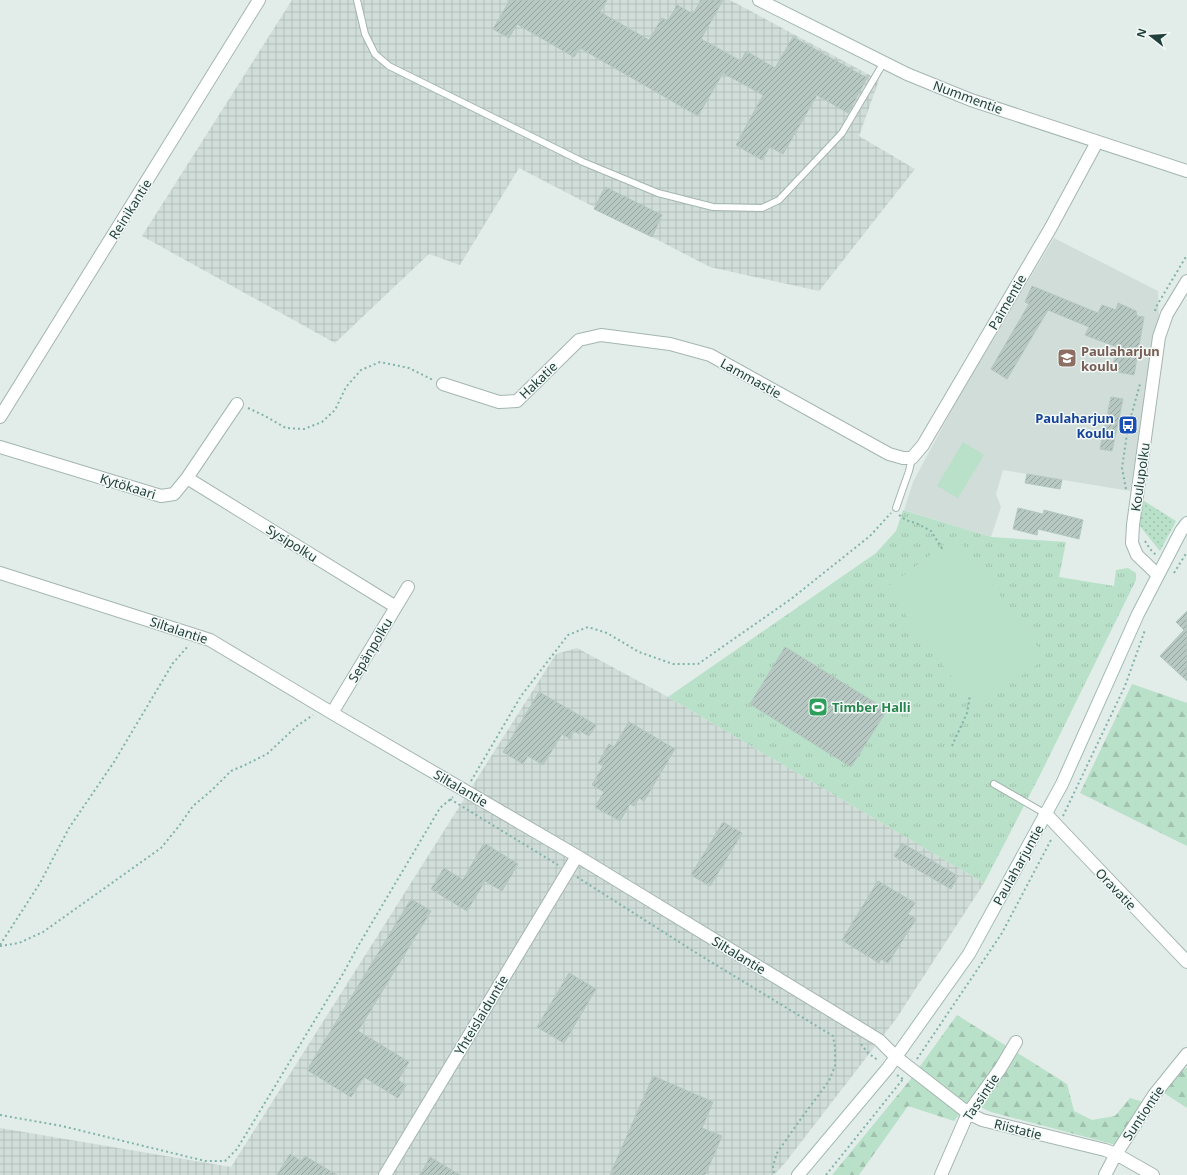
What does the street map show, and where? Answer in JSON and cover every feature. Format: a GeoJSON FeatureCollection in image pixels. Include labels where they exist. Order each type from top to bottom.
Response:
{"type":"FeatureCollection","features":[{"type":"Feature","properties":{"kind":"street","name":"Reinikantie"},"geometry":{"type":"LineString","coordinates":[[0,417],[259,0]]}},
{"type":"Feature","properties":{"kind":"street","name":"Nummentie"},"geometry":{"type":"LineString","coordinates":[[759,0],[907,74],[971,100],[1187,172]]}},
{"type":"Feature","properties":{"kind":"street","name":"Paimentie"},"geometry":{"type":"LineString","coordinates":[[912,458],[924,445],[1050,229],[1097,142]]}},
{"type":"Feature","properties":{"kind":"street","name":"Koulupolku"},"geometry":{"type":"LineString","coordinates":[[1158,575],[1137,555],[1132,543],[1133,525],[1159,337],[1167,314],[1187,281]]}},
{"type":"Feature","properties":{"kind":"street","name":"Lammastie"},"geometry":{"type":"LineString","coordinates":[[579,340],[601,335],[670,344],[710,355],[889,454],[903,458],[912,458]]}},
{"type":"Feature","properties":{"kind":"street","name":"Hakatie"},"geometry":{"type":"LineString","coordinates":[[443,384],[499,402],[517,401],[579,340]]}},
{"type":"Feature","properties":{"kind":"street","name":"Kytökaari"},"geometry":{"type":"LineString","coordinates":[[0,447],[161,496],[174,494],[187,478],[237,404]]}},
{"type":"Feature","properties":{"kind":"street","name":"Sysipolku"},"geometry":{"type":"LineString","coordinates":[[187,478],[396,607]]}},
{"type":"Feature","properties":{"kind":"street","name":"Paulaharjuntie"},"geometry":{"type":"LineString","coordinates":[[798,1175],[888,1068],[969,954],[1062,784],[1138,614],[1158,575],[1185,530]]}},
{"type":"Feature","properties":{"kind":"street","name":"Siltalantie"},"geometry":{"type":"LineString","coordinates":[[0,573],[210,640],[577,856],[879,1040],[896,1057]]}},
{"type":"Feature","properties":{"kind":"street","name":"Sepänpolku"},"geometry":{"type":"LineString","coordinates":[[332,713],[408,587]]}},
{"type":"Feature","properties":{"kind":"street","name":"Oravatie"},"geometry":{"type":"LineString","coordinates":[[1046,814],[1187,962]]}},
{"type":"Feature","properties":{"kind":"street","name":"Yhteislaiduntie"},"geometry":{"type":"LineString","coordinates":[[385,1175],[577,856]]}},
{"type":"Feature","properties":{"kind":"street","name":"Tassintie"},"geometry":{"type":"LineString","coordinates":[[941,1175],[968,1114],[1000,1069],[1016,1042]]}},
{"type":"Feature","properties":{"kind":"street","name":"Suntiontie"},"geometry":{"type":"LineString","coordinates":[[1105,1175],[1116,1154],[1154,1095],[1187,1054]]}},
{"type":"Feature","properties":{"kind":"street","name":"Riistatie"},"geometry":{"type":"LineString","coordinates":[[896,1057],[968,1114],[982,1120],[1105,1150],[1116,1154],[1153,1175]]}},
{"type":"Feature","properties":{"kind":"lane"},"geometry":{"type":"LineString","coordinates":[[357,0],[365,34],[375,54],[389,66],[583,162],[658,193],[713,207],[762,208],[779,200],[842,133],[884,62]]}},
{"type":"Feature","properties":{"kind":"lane"},"geometry":{"type":"LineString","coordinates":[[896,508],[912,458]]}},
{"type":"Feature","properties":{"kind":"lane"},"geometry":{"type":"LineString","coordinates":[[994,784],[1046,814]]}},
{"type":"Feature","properties":{"kind":"path"},"geometry":{"type":"LineString","coordinates":[[237,404],[286,428],[304,429],[322,422],[335,410],[346,388],[361,370],[380,362],[408,368],[443,384]]}},
{"type":"Feature","properties":{"kind":"path"},"geometry":{"type":"LineString","coordinates":[[0,1115],[62,1126],[205,1162],[225,1161],[237,1149],[344,972],[440,808],[464,790],[470,783],[521,696],[568,635],[588,627],[607,633],[639,652],[673,664],[698,664],[791,598],[870,536],[896,508],[899,515],[906,520],[931,531],[943,550]]}},
{"type":"Feature","properties":{"kind":"path"},"geometry":{"type":"LineString","coordinates":[[190,644],[174,663],[114,762],[69,828],[40,883],[0,945],[19,943],[43,932],[162,848],[193,806],[212,790],[231,770],[267,754],[298,726],[314,714]]}},
{"type":"Feature","properties":{"kind":"path"},"geometry":{"type":"LineString","coordinates":[[952,746],[968,713],[970,695]]}},
{"type":"Feature","properties":{"kind":"path"},"geometry":{"type":"LineString","coordinates":[[450,799],[568,871],[698,954],[833,1036],[835,1047],[835,1066],[830,1081],[800,1120],[778,1153],[773,1166],[774,1175]]}},
{"type":"Feature","properties":{"kind":"path"},"geometry":{"type":"LineString","coordinates":[[858,1039],[868,1053],[903,1079]]}},
{"type":"Feature","properties":{"kind":"shaded area"},"geometry":{"type":"Polygon","coordinates":[[[292,0],[730,0],[879,80],[859,136],[915,169],[819,291],[710,267],[519,168],[460,265],[429,254],[335,343],[142,236],[292,0]]]}},
{"type":"Feature","properties":{"kind":"shaded area","name":"Paulaharjun koulu"},"geometry":{"type":"Polygon","coordinates":[[[1054,238],[1158,291],[1159,318],[1130,491],[1003,470],[996,494],[1001,507],[991,537],[904,510],[913,482],[958,398],[1054,238]]]}},
{"type":"Feature","properties":{"kind":"shaded area"},"geometry":{"type":"Polygon","coordinates":[[[577,648],[668,697],[984,883],[896,1019],[785,1163],[774,1175],[0,1175],[0,1128],[231,1167],[556,654],[577,648]]]}},
{"type":"Feature","properties":{"kind":"green space"},"geometry":{"type":"Polygon","coordinates":[[[963,442],[984,455],[958,498],[937,486],[963,442]]]}},
{"type":"Feature","properties":{"kind":"green space"},"geometry":{"type":"Polygon","coordinates":[[[1141,499],[1176,521],[1160,551],[1139,525],[1141,499]]]}},
{"type":"Feature","properties":{"kind":"green space"},"geometry":{"type":"Polygon","coordinates":[[[903,510],[991,537],[1066,542],[1059,577],[1114,586],[1116,570],[1128,568],[1136,573],[1136,580],[1041,773],[984,883],[668,697],[876,553],[896,531],[903,510]]]}},
{"type":"Feature","properties":{"kind":"green space"},"geometry":{"type":"Polygon","coordinates":[[[956,536],[1046,658],[975,709],[886,588],[956,536]]]}},
{"type":"Feature","properties":{"kind":"green space"},"geometry":{"type":"Polygon","coordinates":[[[1132,684],[1187,703],[1187,846],[1080,793],[1132,684]]]}},
{"type":"Feature","properties":{"kind":"green space"},"geometry":{"type":"Polygon","coordinates":[[[957,1015],[1067,1084],[1074,1111],[1092,1120],[1115,1116],[1130,1098],[1144,1102],[1116,1145],[991,1112],[970,1102],[954,1121],[908,1106],[859,1175],[832,1175],[910,1080],[957,1015]]]}},
{"type":"Feature","properties":{"kind":"green space"},"geometry":{"type":"Polygon","coordinates":[[[1187,1067],[1187,1108],[1164,1093],[1176,1076],[1187,1067]]]}},
{"type":"Feature","properties":{"kind":"building"},"geometry":{"type":"Polygon","coordinates":[[[510,0],[607,0],[600,12],[649,40],[662,18],[668,21],[677,5],[693,14],[701,0],[723,0],[701,39],[741,61],[746,51],[775,68],[793,37],[867,78],[848,113],[817,95],[783,154],[770,147],[762,160],[736,145],[763,95],[723,73],[698,116],[580,48],[574,57],[517,24],[509,38],[493,29],[510,0]]]}},
{"type":"Feature","properties":{"kind":"building"},"geometry":{"type":"Polygon","coordinates":[[[605,187],[662,215],[652,237],[594,209],[605,187]]]}},
{"type":"Feature","properties":{"kind":"building"},"geometry":{"type":"Polygon","coordinates":[[[1032,286],[1098,313],[1102,305],[1116,310],[1118,303],[1136,311],[1137,316],[1144,317],[1134,375],[1112,371],[1117,347],[1085,335],[1089,327],[1048,310],[1007,379],[991,369],[1029,304],[1025,302],[1032,286]]]}},
{"type":"Feature","properties":{"kind":"building"},"geometry":{"type":"Polygon","coordinates":[[[1111,397],[1123,399],[1112,451],[1100,449],[1111,397]]]}},
{"type":"Feature","properties":{"kind":"building"},"geometry":{"type":"Polygon","coordinates":[[[1027,474],[1062,480],[1060,489],[1025,483],[1027,474]]]}},
{"type":"Feature","properties":{"kind":"building"},"geometry":{"type":"Polygon","coordinates":[[[1018,508],[1043,514],[1044,510],[1083,520],[1079,539],[1038,529],[1037,535],[1013,529],[1018,508]]]}},
{"type":"Feature","properties":{"kind":"building"},"geometry":{"type":"Polygon","coordinates":[[[1187,611],[1187,681],[1160,656],[1184,630],[1176,622],[1187,611]]]}},
{"type":"Feature","properties":{"kind":"building","name":"Timber Halli"},"geometry":{"type":"Polygon","coordinates":[[[785,647],[887,710],[851,767],[750,704],[785,647]]]}},
{"type":"Feature","properties":{"kind":"building"},"geometry":{"type":"Polygon","coordinates":[[[539,692],[596,725],[589,736],[580,731],[579,734],[574,731],[570,739],[562,734],[543,765],[528,756],[523,764],[503,752],[539,692]]]}},
{"type":"Feature","properties":{"kind":"building"},"geometry":{"type":"Polygon","coordinates":[[[629,722],[675,749],[644,801],[639,798],[634,806],[630,804],[620,821],[595,807],[604,792],[592,785],[603,766],[598,763],[609,744],[614,747],[629,722]]]}},
{"type":"Feature","properties":{"kind":"building"},"geometry":{"type":"Polygon","coordinates":[[[723,822],[742,833],[710,886],[691,875],[723,822]]]}},
{"type":"Feature","properties":{"kind":"building"},"geometry":{"type":"Polygon","coordinates":[[[484,843],[518,864],[502,891],[485,881],[467,911],[431,889],[444,868],[463,880],[484,843]]]}},
{"type":"Feature","properties":{"kind":"building"},"geometry":{"type":"Polygon","coordinates":[[[902,843],[958,876],[951,889],[894,856],[902,843]]]}},
{"type":"Feature","properties":{"kind":"building"},"geometry":{"type":"Polygon","coordinates":[[[878,881],[915,903],[908,914],[916,919],[888,963],[881,959],[879,963],[842,940],[878,881]]]}},
{"type":"Feature","properties":{"kind":"building"},"geometry":{"type":"Polygon","coordinates":[[[411,899],[431,911],[358,1031],[409,1062],[398,1080],[406,1085],[398,1098],[364,1077],[351,1097],[307,1070],[411,899]]]}},
{"type":"Feature","properties":{"kind":"building"},"geometry":{"type":"Polygon","coordinates":[[[569,973],[596,989],[564,1043],[537,1027],[569,973]]]}},
{"type":"Feature","properties":{"kind":"building"},"geometry":{"type":"Polygon","coordinates":[[[653,1076],[713,1102],[702,1128],[722,1136],[705,1175],[610,1175],[653,1076]]]}},
{"type":"Feature","properties":{"kind":"building"},"geometry":{"type":"Polygon","coordinates":[[[290,1154],[301,1161],[305,1156],[337,1175],[277,1175],[290,1154]]]}},
{"type":"Feature","properties":{"kind":"building"},"geometry":{"type":"Polygon","coordinates":[[[430,1157],[460,1175],[420,1175],[430,1157]]]}},
{"type":"Feature","properties":{"kind":"place","name":"Paulaharjun koulu"},"geometry":{"type":"Point","coordinates":[1067,358]}},
{"type":"Feature","properties":{"kind":"place","name":"Paulaharjun Koulu"},"geometry":{"type":"Point","coordinates":[1128,425]}},
{"type":"Feature","properties":{"kind":"place","name":"Timber Halli"},"geometry":{"type":"Point","coordinates":[818,707]}}]}
